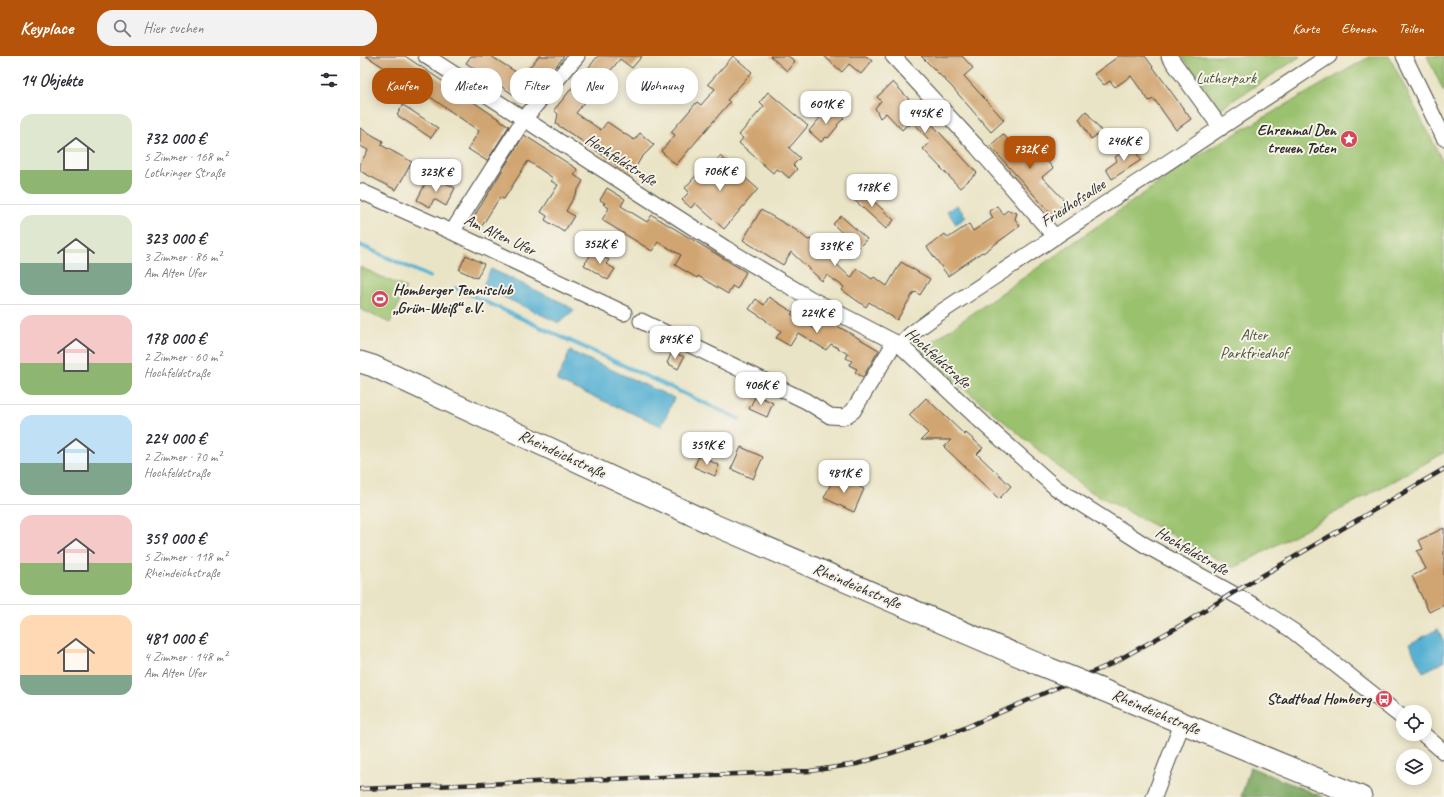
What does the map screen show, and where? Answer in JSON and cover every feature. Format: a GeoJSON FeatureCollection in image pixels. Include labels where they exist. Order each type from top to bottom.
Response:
{"type":"FeatureCollection","features":[{"type":"Feature","properties":{"kind":"main road","name":"Rheindeichstraße"},"geometry":{"type":"LineString","coordinates":[[360,362],[712,524],[1038,664],[1361,797]]}},
{"type":"Feature","properties":{"kind":"street","name":"Hochfeldstraße"},"geometry":{"type":"LineString","coordinates":[[426,56],[731,252],[811,299],[898,344],[1056,488],[1144,545],[1255,606],[1293,631],[1396,712]]}},
{"type":"Feature","properties":{"kind":"street"},"geometry":{"type":"LineString","coordinates":[[452,232],[524,119],[577,56]]}},
{"type":"Feature","properties":{"kind":"street"},"geometry":{"type":"LineString","coordinates":[[893,56],[977,147],[1055,237]]}},
{"type":"Feature","properties":{"kind":"street"},"geometry":{"type":"LineString","coordinates":[[1169,56],[1221,128]]}},
{"type":"Feature","properties":{"kind":"street","name":"Friedhofsallee"},"geometry":{"type":"LineString","coordinates":[[898,344],[938,314],[1330,56]]}},
{"type":"Feature","properties":{"kind":"street"},"geometry":{"type":"LineString","coordinates":[[1404,56],[1444,138]]}},
{"type":"Feature","properties":{"kind":"street","name":"Am Alten Ufer"},"geometry":{"type":"LineString","coordinates":[[360,191],[452,232],[624,313]]}},
{"type":"Feature","properties":{"kind":"street"},"geometry":{"type":"LineString","coordinates":[[641,321],[806,402],[830,416],[844,417],[853,411],[898,344]]}},
{"type":"Feature","properties":{"kind":"street"},"geometry":{"type":"LineString","coordinates":[[1154,797],[1182,724]]}},
{"type":"Feature","properties":{"kind":"street"},"geometry":{"type":"LineString","coordinates":[[1431,741],[1444,752]]}},
{"type":"Feature","properties":{"kind":"green space","name":"Lutherpark"},"geometry":{"type":"Polygon","coordinates":[[[1182,56],[1301,56],[1220,109],[1182,56]]]}},
{"type":"Feature","properties":{"kind":"green space","name":"Alter Parkfriedhof"},"geometry":{"type":"Polygon","coordinates":[[[1371,56],[1389,56],[1444,164],[1444,453],[1234,568],[1084,488],[919,351],[1170,175],[1183,164],[1371,56]]]}},
{"type":"Feature","properties":{"kind":"green space"},"geometry":{"type":"Polygon","coordinates":[[[1427,56],[1444,56],[1444,92],[1427,56]]]}},
{"type":"Feature","properties":{"kind":"green space","name":"Homberger Tennisclub „Grün-Weiß“ e.V."},"geometry":{"type":"Polygon","coordinates":[[[360,267],[406,288],[390,323],[360,309],[360,267]]]}},
{"type":"Feature","properties":{"kind":"green space"},"geometry":{"type":"Polygon","coordinates":[[[1250,767],[1323,797],[1241,797],[1250,767]]]}},
{"type":"Feature","properties":{"kind":"water"},"geometry":{"type":"Polygon","coordinates":[[[957,205],[966,217],[956,224],[947,211],[957,205]]]}},
{"type":"Feature","properties":{"kind":"water"},"geometry":{"type":"Polygon","coordinates":[[[491,269],[563,303],[574,310],[559,323],[482,287],[491,269]]]}},
{"type":"Feature","properties":{"kind":"water"},"geometry":{"type":"Polygon","coordinates":[[[570,351],[674,398],[662,426],[557,381],[570,351]]]}},
{"type":"Feature","properties":{"kind":"water"},"geometry":{"type":"Polygon","coordinates":[[[1438,629],[1444,642],[1444,662],[1423,672],[1409,644],[1438,629]]]}},
{"type":"Feature","properties":{"kind":"building"},"geometry":{"type":"Polygon","coordinates":[[[366,56],[405,56],[423,68],[385,68],[366,56]]]}},
{"type":"Feature","properties":{"kind":"building"},"geometry":{"type":"Polygon","coordinates":[[[471,56],[491,56],[510,68],[510,92],[502,87],[502,68],[474,68],[466,63],[471,56]]]}},
{"type":"Feature","properties":{"kind":"building"},"geometry":{"type":"Polygon","coordinates":[[[539,56],[564,56],[554,68],[529,68],[539,56]]]}},
{"type":"Feature","properties":{"kind":"building"},"geometry":{"type":"Polygon","coordinates":[[[598,56],[642,56],[632,68],[620,59],[613,68],[588,68],[598,56]]]}},
{"type":"Feature","properties":{"kind":"building"},"geometry":{"type":"Polygon","coordinates":[[[733,56],[752,72],[727,100],[730,102],[676,165],[661,151],[675,135],[671,132],[695,104],[698,103],[701,105],[715,89],[708,84],[733,56]]]}},
{"type":"Feature","properties":{"kind":"building"},"geometry":{"type":"Polygon","coordinates":[[[770,56],[788,56],[795,61],[787,71],[770,56]]]}},
{"type":"Feature","properties":{"kind":"building"},"geometry":{"type":"Polygon","coordinates":[[[824,56],[866,56],[872,61],[861,74],[849,64],[842,72],[824,56]]]}},
{"type":"Feature","properties":{"kind":"building"},"geometry":{"type":"Polygon","coordinates":[[[921,56],[962,56],[973,68],[964,76],[1004,120],[991,132],[952,87],[921,56]]]}},
{"type":"Feature","properties":{"kind":"building"},"geometry":{"type":"Polygon","coordinates":[[[1119,56],[1145,56],[1191,119],[1176,130],[1154,99],[1149,101],[1131,76],[1115,87],[1110,81],[1104,85],[1094,74],[1119,56]]]}},
{"type":"Feature","properties":{"kind":"building"},"geometry":{"type":"Polygon","coordinates":[[[433,75],[441,80],[441,104],[476,104],[509,126],[487,161],[468,149],[479,131],[433,99],[433,75]]]}},
{"type":"Feature","properties":{"kind":"building"},"geometry":{"type":"Polygon","coordinates":[[[893,82],[977,173],[960,188],[923,149],[931,142],[913,122],[909,126],[908,124],[902,130],[886,113],[880,118],[875,108],[881,101],[877,97],[893,82]]]}},
{"type":"Feature","properties":{"kind":"building"},"geometry":{"type":"Polygon","coordinates":[[[571,89],[571,104],[583,104],[576,113],[601,130],[607,122],[634,140],[640,133],[654,145],[641,158],[632,174],[556,124],[558,114],[554,110],[559,104],[563,104],[563,99],[571,89]]]}},
{"type":"Feature","properties":{"kind":"building"},"geometry":{"type":"Polygon","coordinates":[[[768,92],[808,126],[789,148],[800,158],[793,165],[797,169],[789,178],[781,171],[776,169],[773,173],[739,143],[743,138],[739,135],[764,106],[760,102],[768,92]]]}},
{"type":"Feature","properties":{"kind":"building"},"geometry":{"type":"Polygon","coordinates":[[[403,105],[438,128],[431,138],[397,115],[403,105]]]}},
{"type":"Feature","properties":{"kind":"building"},"geometry":{"type":"Polygon","coordinates":[[[832,107],[844,118],[828,138],[826,137],[821,142],[809,131],[824,113],[826,114],[832,107]]]}},
{"type":"Feature","properties":{"kind":"building"},"geometry":{"type":"Polygon","coordinates":[[[1086,111],[1102,132],[1091,139],[1079,119],[1086,111]]]}},
{"type":"Feature","properties":{"kind":"building"},"geometry":{"type":"Polygon","coordinates":[[[360,128],[383,141],[381,145],[412,162],[396,190],[360,171],[360,164],[368,150],[360,146],[360,128]]]}},
{"type":"Feature","properties":{"kind":"building"},"geometry":{"type":"Polygon","coordinates":[[[1003,134],[1014,146],[1017,144],[1022,150],[1036,139],[1050,157],[1046,160],[1053,168],[1042,177],[1066,202],[1052,215],[990,146],[1003,134]]]}},
{"type":"Feature","properties":{"kind":"building"},"geometry":{"type":"Polygon","coordinates":[[[524,135],[577,169],[574,175],[583,181],[566,211],[574,216],[564,232],[545,220],[547,216],[541,212],[558,185],[551,181],[553,178],[528,161],[504,199],[500,197],[480,229],[470,223],[524,135]]]}},
{"type":"Feature","properties":{"kind":"building"},"geometry":{"type":"Polygon","coordinates":[[[1132,146],[1141,160],[1112,179],[1106,169],[1117,161],[1115,157],[1132,146]]]}},
{"type":"Feature","properties":{"kind":"building"},"geometry":{"type":"Polygon","coordinates":[[[720,156],[758,189],[724,229],[695,203],[691,208],[682,200],[689,192],[685,188],[698,173],[703,177],[720,156]]]}},
{"type":"Feature","properties":{"kind":"building"},"geometry":{"type":"Polygon","coordinates":[[[428,178],[438,184],[440,180],[455,188],[446,206],[434,199],[430,207],[417,200],[428,178]]]}},
{"type":"Feature","properties":{"kind":"building"},"geometry":{"type":"Polygon","coordinates":[[[858,187],[894,220],[886,229],[850,196],[858,187]]]}},
{"type":"Feature","properties":{"kind":"building"},"geometry":{"type":"Polygon","coordinates":[[[607,188],[625,199],[621,206],[647,222],[652,215],[746,272],[737,289],[732,286],[728,294],[698,276],[697,278],[675,265],[681,255],[658,242],[652,251],[602,220],[609,208],[600,200],[607,188]]]}},
{"type":"Feature","properties":{"kind":"building"},"geometry":{"type":"Polygon","coordinates":[[[997,206],[1003,214],[1008,210],[1017,213],[1015,219],[1020,226],[948,276],[927,247],[945,234],[948,238],[969,224],[973,231],[993,218],[989,211],[997,206]]]}},
{"type":"Feature","properties":{"kind":"building"},"geometry":{"type":"Polygon","coordinates":[[[761,210],[796,230],[808,240],[810,239],[851,278],[857,269],[872,279],[874,277],[887,286],[901,262],[930,279],[920,295],[914,292],[897,320],[869,302],[866,307],[842,290],[844,287],[827,275],[822,281],[791,252],[783,265],[743,240],[761,210]]]}},
{"type":"Feature","properties":{"kind":"building"},"geometry":{"type":"Polygon","coordinates":[[[841,216],[867,239],[858,248],[833,224],[841,216]]]}},
{"type":"Feature","properties":{"kind":"building"},"geometry":{"type":"Polygon","coordinates":[[[593,251],[609,260],[606,264],[615,269],[608,280],[584,265],[593,251]]]}},
{"type":"Feature","properties":{"kind":"building"},"geometry":{"type":"Polygon","coordinates":[[[466,255],[484,264],[477,278],[459,270],[466,255]]]}},
{"type":"Feature","properties":{"kind":"building"},"geometry":{"type":"Polygon","coordinates":[[[769,297],[793,312],[791,314],[814,328],[820,316],[879,350],[863,377],[855,372],[857,369],[849,365],[852,361],[846,358],[848,354],[831,344],[826,350],[798,333],[790,346],[776,338],[781,331],[749,309],[756,299],[764,305],[769,297]]]}},
{"type":"Feature","properties":{"kind":"building"},"geometry":{"type":"Polygon","coordinates":[[[672,352],[684,357],[678,369],[667,363],[672,352]]]}},
{"type":"Feature","properties":{"kind":"building"},"geometry":{"type":"Polygon","coordinates":[[[756,395],[773,403],[767,417],[749,409],[756,395]]]}},
{"type":"Feature","properties":{"kind":"building"},"geometry":{"type":"Polygon","coordinates":[[[926,398],[965,435],[966,433],[983,448],[977,454],[1011,486],[999,499],[944,447],[951,440],[921,440],[928,433],[909,415],[926,398]]]}},
{"type":"Feature","properties":{"kind":"building"},"geometry":{"type":"Polygon","coordinates":[[[741,447],[763,457],[753,479],[731,469],[741,447]]]}},
{"type":"Feature","properties":{"kind":"building"},"geometry":{"type":"Polygon","coordinates":[[[699,456],[719,465],[715,476],[694,467],[699,456]]]}},
{"type":"Feature","properties":{"kind":"building"},"geometry":{"type":"Polygon","coordinates":[[[835,475],[864,489],[854,512],[824,498],[835,475]]]}},
{"type":"Feature","properties":{"kind":"building"},"geometry":{"type":"Polygon","coordinates":[[[1444,528],[1444,605],[1429,612],[1412,576],[1426,569],[1417,551],[1423,549],[1419,540],[1444,528]]]}},
{"type":"Feature","properties":{"kind":"waterway"},"geometry":{"type":"LineString","coordinates":[[360,245],[430,277]]}},
{"type":"Feature","properties":{"kind":"waterway"},"geometry":{"type":"LineString","coordinates":[[456,288],[739,419]]}},
{"type":"Feature","properties":{"kind":"railway"},"geometry":{"type":"LineString","coordinates":[[360,789],[810,771],[857,764],[962,729],[1109,665],[1185,623],[1231,594],[1444,469]]}},
{"type":"Feature","properties":{"kind":"place","name":"Ehrenmal Den treuen Toten"},"geometry":{"type":"Point","coordinates":[1349,139]}},
{"type":"Feature","properties":{"kind":"place","name":"Homberger Tennisclub „Grün-Weiß“ e.V."},"geometry":{"type":"Point","coordinates":[380,299]}},
{"type":"Feature","properties":{"kind":"place","name":"Stadtbad Homberg"},"geometry":{"type":"Point","coordinates":[1384,699]}}]}
